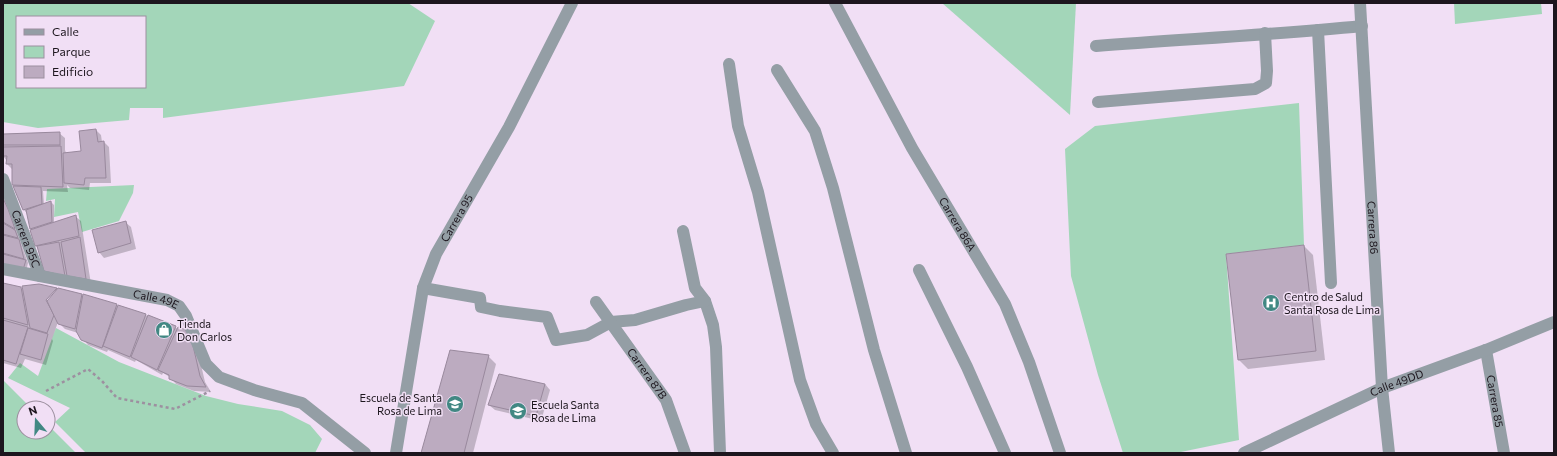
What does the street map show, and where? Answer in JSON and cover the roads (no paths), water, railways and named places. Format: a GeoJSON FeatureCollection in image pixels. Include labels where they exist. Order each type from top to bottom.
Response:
{"type":"FeatureCollection","features":[{"type":"Feature","properties":{"kind":"street","name":"Carrera 95"},"geometry":{"type":"LineString","coordinates":[[396,453],[423,288],[436,254],[509,128],[572,3]]}},
{"type":"Feature","properties":{"kind":"street","name":"Carrera 86A"},"geometry":{"type":"LineString","coordinates":[[836,3],[912,148],[1005,304],[1029,362],[1060,453]]}},
{"type":"Feature","properties":{"kind":"street","name":"Carrera 86"},"geometry":{"type":"LineString","coordinates":[[1360,3],[1382,388],[1389,453]]}},
{"type":"Feature","properties":{"kind":"street"},"geometry":{"type":"LineString","coordinates":[[1096,46],[1362,26]]}},
{"type":"Feature","properties":{"kind":"street"},"geometry":{"type":"LineString","coordinates":[[1318,30],[1331,283]]}},
{"type":"Feature","properties":{"kind":"street"},"geometry":{"type":"LineString","coordinates":[[1098,102],[1255,90],[1266,83],[1267,70],[1265,33]]}},
{"type":"Feature","properties":{"kind":"street"},"geometry":{"type":"LineString","coordinates":[[729,64],[738,126],[758,192],[800,380],[816,424],[833,453]]}},
{"type":"Feature","properties":{"kind":"street"},"geometry":{"type":"LineString","coordinates":[[777,70],[815,131],[833,188],[874,350],[906,453]]}},
{"type":"Feature","properties":{"kind":"street","name":"Carrera 95C"},"geometry":{"type":"LineString","coordinates":[[3,179],[40,276]]}},
{"type":"Feature","properties":{"kind":"street"},"geometry":{"type":"LineString","coordinates":[[683,231],[695,288],[705,301],[713,325],[716,346],[720,453]]}},
{"type":"Feature","properties":{"kind":"street","name":"Calle 49E"},"geometry":{"type":"LineString","coordinates":[[3,269],[167,300],[179,306],[186,316],[206,364],[218,377],[254,390],[302,403],[365,453]]}},
{"type":"Feature","properties":{"kind":"street"},"geometry":{"type":"LineString","coordinates":[[919,270],[967,367],[1005,453]]}},
{"type":"Feature","properties":{"kind":"street"},"geometry":{"type":"LineString","coordinates":[[423,288],[480,298],[482,307],[500,311],[547,317],[556,340],[587,334],[612,322],[635,320],[705,301]]}},
{"type":"Feature","properties":{"kind":"street","name":"Carrera 87B"},"geometry":{"type":"LineString","coordinates":[[596,302],[612,322],[666,400],[685,453]]}},
{"type":"Feature","properties":{"kind":"street","name":"Calle 49DD"},"geometry":{"type":"LineString","coordinates":[[1244,453],[1382,388],[1486,350],[1554,322]]}},
{"type":"Feature","properties":{"kind":"street","name":"Carrera 85"},"geometry":{"type":"LineString","coordinates":[[1486,350],[1504,453]]}},
{"type":"Feature","properties":{"kind":"place","name":"Centro de Salud Santa Rosa de Lima"},"geometry":{"type":"Point","coordinates":[1271,303]}},
{"type":"Feature","properties":{"kind":"place","name":"Tienda Don Carlos"},"geometry":{"type":"Point","coordinates":[164,330]}},
{"type":"Feature","properties":{"kind":"place","name":"Escuela de Santa Rosa de Lima"},"geometry":{"type":"Point","coordinates":[455,404]}},
{"type":"Feature","properties":{"kind":"place","name":"Escuela Santa Rosa de Lima"},"geometry":{"type":"Point","coordinates":[518,411]}}]}
